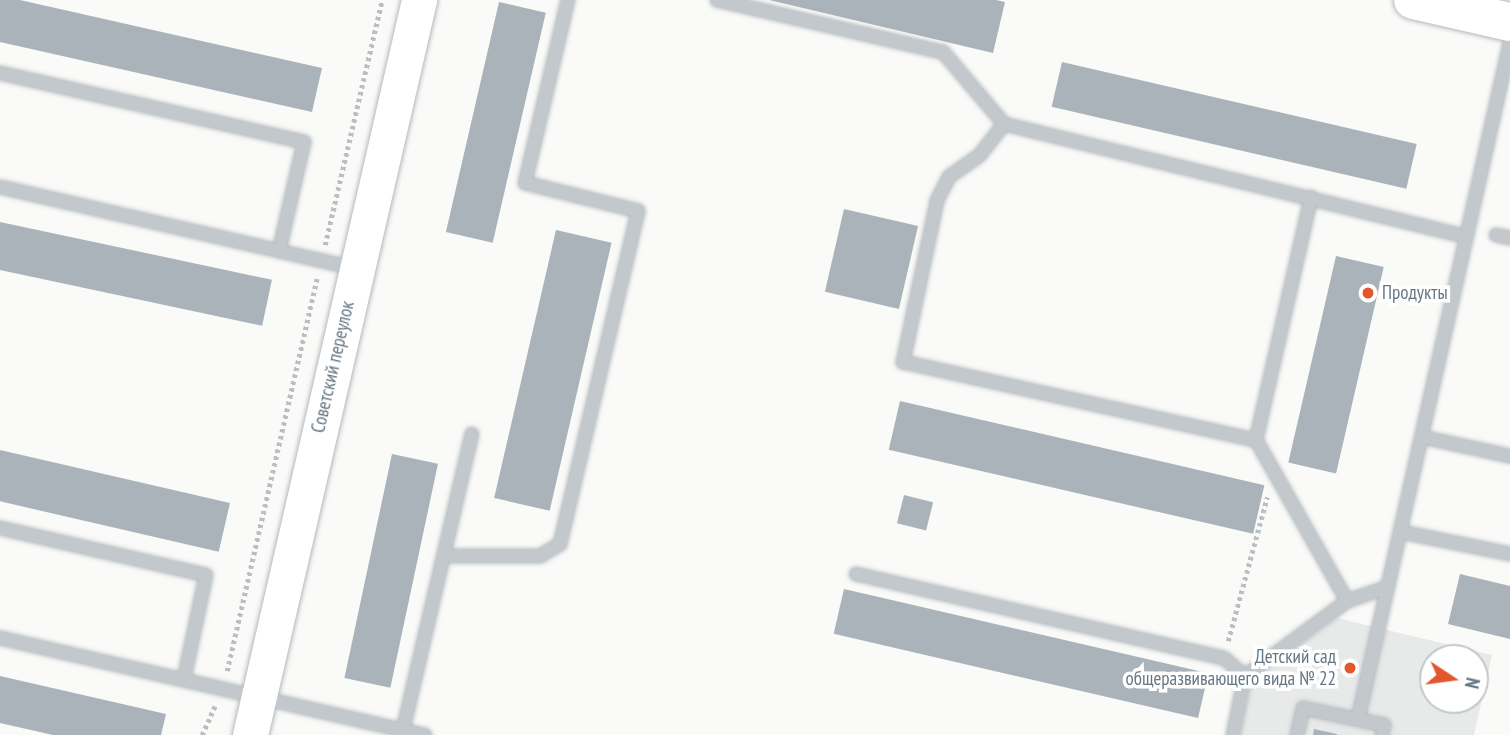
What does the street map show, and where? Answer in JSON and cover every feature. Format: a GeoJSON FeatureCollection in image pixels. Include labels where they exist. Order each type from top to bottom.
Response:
{"type":"FeatureCollection","features":[{"type":"Feature","properties":{"kind":"main road"},"geometry":{"type":"LineString","coordinates":[[1413,0],[1510,22]]}},
{"type":"Feature","properties":{"kind":"street","name":"Советский переулок"},"geometry":{"type":"LineString","coordinates":[[250,735],[355,268],[419,0]]}},
{"type":"Feature","properties":{"kind":"lane"},"geometry":{"type":"LineString","coordinates":[[446,556],[540,556],[561,544],[638,211],[526,183],[568,0]]}},
{"type":"Feature","properties":{"kind":"lane"},"geometry":{"type":"LineString","coordinates":[[717,0],[943,52],[1004,124],[1466,237]]}},
{"type":"Feature","properties":{"kind":"lane"},"geometry":{"type":"LineString","coordinates":[[1358,719],[1510,43]]}},
{"type":"Feature","properties":{"kind":"lane"},"geometry":{"type":"LineString","coordinates":[[0,73],[304,142],[279,251]]}},
{"type":"Feature","properties":{"kind":"lane"},"geometry":{"type":"LineString","coordinates":[[1004,124],[980,156],[949,177],[937,201],[903,362],[1256,440]]}},
{"type":"Feature","properties":{"kind":"lane"},"geometry":{"type":"LineString","coordinates":[[0,187],[355,268]]}},
{"type":"Feature","properties":{"kind":"lane"},"geometry":{"type":"LineString","coordinates":[[1311,197],[1256,440],[1347,601]]}},
{"type":"Feature","properties":{"kind":"lane"},"geometry":{"type":"LineString","coordinates":[[1496,235],[1510,238]]}},
{"type":"Feature","properties":{"kind":"lane"},"geometry":{"type":"LineString","coordinates":[[403,730],[446,556],[472,434]]}},
{"type":"Feature","properties":{"kind":"lane"},"geometry":{"type":"LineString","coordinates":[[1422,437],[1510,456]]}},
{"type":"Feature","properties":{"kind":"lane"},"geometry":{"type":"LineString","coordinates":[[0,528],[206,575],[184,679]]}},
{"type":"Feature","properties":{"kind":"lane"},"geometry":{"type":"LineString","coordinates":[[1401,531],[1510,554]]}},
{"type":"Feature","properties":{"kind":"lane"},"geometry":{"type":"LineString","coordinates":[[856,574],[1224,658],[1245,676]]}},
{"type":"Feature","properties":{"kind":"lane"},"geometry":{"type":"LineString","coordinates":[[1233,735],[1245,676],[1347,601],[1388,587]]}},
{"type":"Feature","properties":{"kind":"lane"},"geometry":{"type":"LineString","coordinates":[[0,638],[425,735]]}},
{"type":"Feature","properties":{"kind":"lane"},"geometry":{"type":"LineString","coordinates":[[1297,735],[1303,708],[1384,724],[1382,735]]}},
{"type":"Feature","properties":{"kind":"path"},"geometry":{"type":"LineString","coordinates":[[202,735],[223,688],[382,0]]}},
{"type":"Feature","properties":{"kind":"path"},"geometry":{"type":"LineString","coordinates":[[1224,658],[1274,470]]}},
{"type":"Feature","properties":{"kind":"shaded area","name":"Детский сад общеразвивающего вида № 22"},"geometry":{"type":"Polygon","coordinates":[[[1337,618],[1446,644],[1419,644],[1419,714],[1479,714],[1474,735],[1240,735],[1252,679],[1337,618]]]}},
{"type":"Feature","properties":{"kind":"building"},"geometry":{"type":"Polygon","coordinates":[[[0,0],[20,0],[322,68],[312,112],[0,42],[0,0]]]}},
{"type":"Feature","properties":{"kind":"building"},"geometry":{"type":"Polygon","coordinates":[[[769,0],[996,0],[1005,2],[993,53],[769,0]]]}},
{"type":"Feature","properties":{"kind":"building"},"geometry":{"type":"Polygon","coordinates":[[[499,2],[546,13],[493,243],[446,232],[499,2]]]}},
{"type":"Feature","properties":{"kind":"building"},"geometry":{"type":"Polygon","coordinates":[[[1062,62],[1417,144],[1406,189],[1052,107],[1062,62]]]}},
{"type":"Feature","properties":{"kind":"building"},"geometry":{"type":"Polygon","coordinates":[[[844,209],[918,226],[899,309],[825,292],[844,209]]]}},
{"type":"Feature","properties":{"kind":"building"},"geometry":{"type":"Polygon","coordinates":[[[0,222],[272,280],[262,326],[0,270],[0,222]]]}},
{"type":"Feature","properties":{"kind":"building"},"geometry":{"type":"Polygon","coordinates":[[[556,230],[612,243],[550,511],[494,498],[556,230]]]}},
{"type":"Feature","properties":{"kind":"building"},"geometry":{"type":"Polygon","coordinates":[[[1336,256],[1384,267],[1336,474],[1288,463],[1336,256]]]}},
{"type":"Feature","properties":{"kind":"building"},"geometry":{"type":"Polygon","coordinates":[[[900,401],[1264,485],[1253,534],[889,450],[900,401]]]}},
{"type":"Feature","properties":{"kind":"building"},"geometry":{"type":"Polygon","coordinates":[[[0,450],[230,503],[219,552],[0,501],[0,450]]]}},
{"type":"Feature","properties":{"kind":"building"},"geometry":{"type":"Polygon","coordinates":[[[392,454],[438,464],[390,688],[344,678],[392,454]]]}},
{"type":"Feature","properties":{"kind":"building"},"geometry":{"type":"Polygon","coordinates":[[[904,495],[933,502],[926,530],[897,523],[904,495]]]}},
{"type":"Feature","properties":{"kind":"building"},"geometry":{"type":"Polygon","coordinates":[[[1460,574],[1510,586],[1510,639],[1448,624],[1460,574]]]}},
{"type":"Feature","properties":{"kind":"building"},"geometry":{"type":"Polygon","coordinates":[[[844,589],[1208,673],[1198,718],[834,634],[844,589]]]}},
{"type":"Feature","properties":{"kind":"building"},"geometry":{"type":"Polygon","coordinates":[[[0,676],[166,714],[161,735],[53,735],[0,723],[0,676]]]}},
{"type":"Feature","properties":{"kind":"building"},"geometry":{"type":"Polygon","coordinates":[[[1314,729],[1337,734],[1337,735],[1313,735],[1314,729]]]}},
{"type":"Feature","properties":{"kind":"place","name":"Продукты"},"geometry":{"type":"Point","coordinates":[1368,293]}},
{"type":"Feature","properties":{"kind":"place","name":"Детский сад общеразвивающего вида № 22"},"geometry":{"type":"Point","coordinates":[1350,668]}}]}
